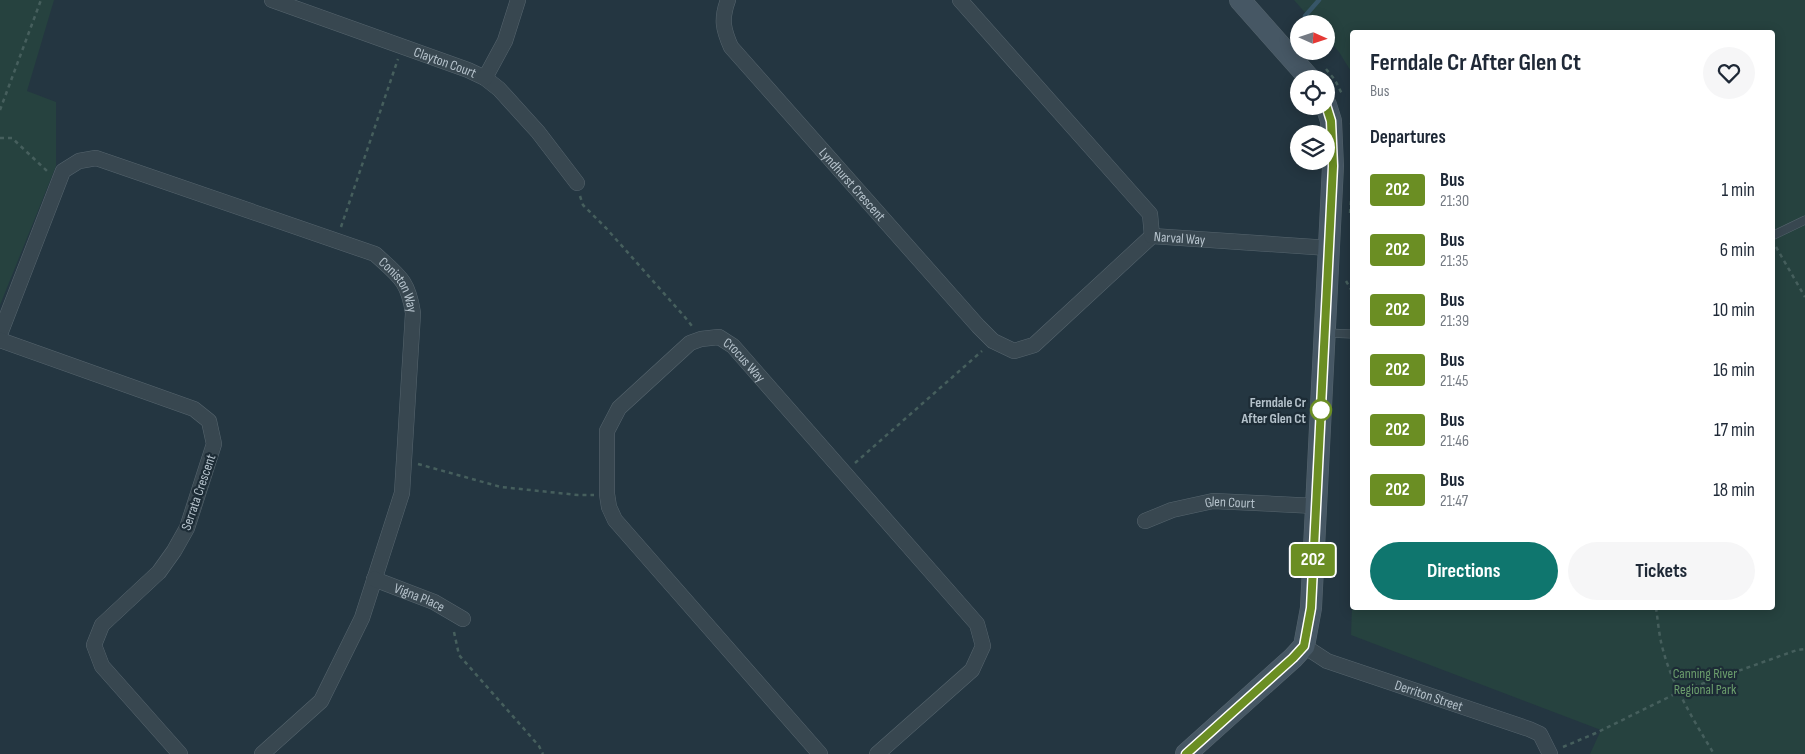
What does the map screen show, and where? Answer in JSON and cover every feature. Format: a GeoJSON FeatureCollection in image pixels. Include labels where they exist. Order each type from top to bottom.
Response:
{"type":"FeatureCollection","features":[{"type":"Feature","properties":{"kind":"street","name":"Clayton Court"},"geometry":{"type":"LineString","coordinates":[[272,0],[301,5],[485,78],[499,89],[538,132],[577,183]]}},
{"type":"Feature","properties":{"kind":"street"},"geometry":{"type":"LineString","coordinates":[[485,78],[505,40],[518,0]]}},
{"type":"Feature","properties":{"kind":"street","name":"Lyndhurst Crescent"},"geometry":{"type":"LineString","coordinates":[[728,0],[724,10],[724,32],[731,47],[978,326],[993,341],[1014,351]]}},
{"type":"Feature","properties":{"kind":"street"},"geometry":{"type":"LineString","coordinates":[[960,0],[1150,214],[1152,236]]}},
{"type":"Feature","properties":{"kind":"street"},"geometry":{"type":"LineString","coordinates":[[1240,0],[1302,70]]}},
{"type":"Feature","properties":{"kind":"street"},"geometry":{"type":"LineString","coordinates":[[1186,754],[1304,646],[1311,608],[1333,166],[1329,115]]}},
{"type":"Feature","properties":{"kind":"street","name":"Coniston Way"},"geometry":{"type":"LineString","coordinates":[[0,334],[63,171],[79,161],[96,158],[375,254],[402,279],[410,296],[413,313],[402,493],[362,618],[321,701],[262,754]]}},
{"type":"Feature","properties":{"kind":"street","name":"Narval Way"},"geometry":{"type":"LineString","coordinates":[[1014,351],[1034,345],[1152,236],[1329,248]]}},
{"type":"Feature","properties":{"kind":"street","name":"Crocus Way"},"geometry":{"type":"LineString","coordinates":[[820,754],[615,520],[609,507],[607,494],[607,431],[619,408],[690,343],[701,339],[719,338],[733,346],[977,624],[983,646],[972,670],[877,754]]}},
{"type":"Feature","properties":{"kind":"street","name":"Serrata Crescent"},"geometry":{"type":"LineString","coordinates":[[0,340],[194,408],[209,421],[214,444],[187,528],[159,572],[102,625],[94,645],[102,666],[180,754]]}},
{"type":"Feature","properties":{"kind":"street","name":"Glen Court"},"geometry":{"type":"LineString","coordinates":[[1145,522],[1172,510],[1213,501],[1316,506]]}},
{"type":"Feature","properties":{"kind":"street","name":"Vigna Place"},"geometry":{"type":"LineString","coordinates":[[374,579],[434,602],[463,619]]}},
{"type":"Feature","properties":{"kind":"street","name":"Derriton Street"},"geometry":{"type":"LineString","coordinates":[[1304,646],[1327,661],[1529,729],[1540,734],[1554,750]]}},
{"type":"Feature","properties":{"kind":"lane"},"geometry":{"type":"LineString","coordinates":[[1775,235],[1805,220]]}},
{"type":"Feature","properties":{"kind":"lane"},"geometry":{"type":"LineString","coordinates":[[1325,333],[1350,334]]}},
{"type":"Feature","properties":{"kind":"path"},"geometry":{"type":"LineString","coordinates":[[0,110],[41,0]]}},
{"type":"Feature","properties":{"kind":"path"},"geometry":{"type":"LineString","coordinates":[[336,240],[402,46]]}},
{"type":"Feature","properties":{"kind":"path"},"geometry":{"type":"LineString","coordinates":[[0,138],[12,138],[51,175],[60,179]]}},
{"type":"Feature","properties":{"kind":"path"},"geometry":{"type":"LineString","coordinates":[[577,183],[583,205],[606,228],[684,316],[701,339]]}},
{"type":"Feature","properties":{"kind":"path"},"geometry":{"type":"LineString","coordinates":[[1775,247],[1805,297]]}},
{"type":"Feature","properties":{"kind":"path"},"geometry":{"type":"LineString","coordinates":[[1345,279],[1350,288]]}},
{"type":"Feature","properties":{"kind":"path"},"geometry":{"type":"LineString","coordinates":[[845,472],[993,341]]}},
{"type":"Feature","properties":{"kind":"path"},"geometry":{"type":"LineString","coordinates":[[404,462],[424,464],[501,487],[578,495],[607,494]]}},
{"type":"Feature","properties":{"kind":"path"},"geometry":{"type":"LineString","coordinates":[[1656,610],[1662,649],[1679,692],[1714,754]]}},
{"type":"Feature","properties":{"kind":"path"},"geometry":{"type":"LineString","coordinates":[[463,619],[454,631],[459,655],[539,746],[543,754]]}},
{"type":"Feature","properties":{"kind":"path"},"geometry":{"type":"LineString","coordinates":[[1554,750],[1596,733],[1679,692],[1797,650],[1805,649]]}},
{"type":"Feature","properties":{"kind":"green space"},"geometry":{"type":"Polygon","coordinates":[[[0,0],[54,0],[27,91],[56,102],[56,166],[0,305],[0,0]]]}},
{"type":"Feature","properties":{"kind":"green space","name":"Canning River Regional Park"},"geometry":{"type":"Polygon","coordinates":[[[1294,0],[1805,0],[1805,754],[1590,754],[1601,730],[1351,635],[1352,610],[1775,610],[1775,30],[1350,30],[1350,70],[1335,47],[1335,15],[1307,15],[1294,0]]]}},
{"type":"Feature","properties":{"kind":"waterway"},"geometry":{"type":"LineString","coordinates":[[1306,15],[1319,0]]}},
{"type":"Feature","properties":{"kind":"bus line","name":"202"},"geometry":{"type":"LineString","coordinates":[[1186,754],[1293,658],[1304,646],[1308,629],[1311,608],[1333,166],[1333,137],[1329,115]]}},
{"type":"Feature","properties":{"kind":"place","name":"Ferndale Cr After Glen Ct"},"geometry":{"type":"Point","coordinates":[1321,410]}}]}
